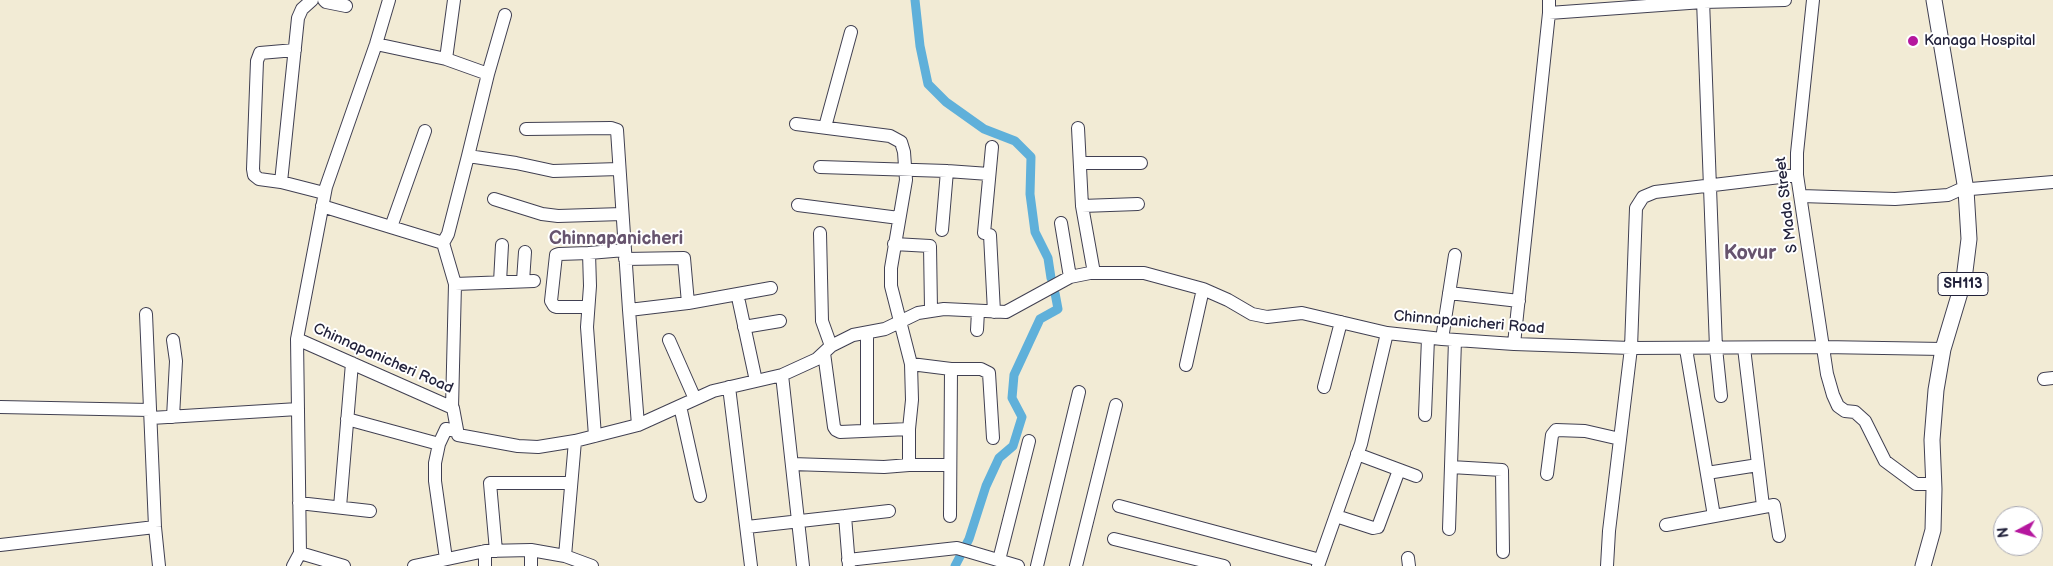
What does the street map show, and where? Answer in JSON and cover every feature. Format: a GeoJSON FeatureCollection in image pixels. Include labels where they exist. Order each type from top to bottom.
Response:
{"type":"FeatureCollection","features":[{"type":"Feature","properties":{"kind":"main road","name":"SH113"},"geometry":{"type":"LineString","coordinates":[[1926,0],[1963,190]]}},
{"type":"Feature","properties":{"kind":"main road","name":"SH113"},"geometry":{"type":"LineString","coordinates":[[1915,566],[1926,523],[1927,484],[1924,440],[1929,389],[1957,277],[1962,238],[1963,190],[1934,0]]}},
{"type":"Feature","properties":{"kind":"main road","name":"SH113"},"geometry":{"type":"LineString","coordinates":[[1923,566],[1933,530],[1932,440],[1940,349]]}},
{"type":"Feature","properties":{"kind":"street"},"geometry":{"type":"LineString","coordinates":[[281,182],[298,18],[302,9],[312,0]]}},
{"type":"Feature","properties":{"kind":"street"},"geometry":{"type":"LineString","coordinates":[[324,0],[346,6]]}},
{"type":"Feature","properties":{"kind":"street"},"geometry":{"type":"LineString","coordinates":[[293,566],[300,553],[297,339],[323,199],[376,44],[389,0]]}},
{"type":"Feature","properties":{"kind":"street"},"geometry":{"type":"LineString","coordinates":[[446,58],[454,0]]}},
{"type":"Feature","properties":{"kind":"street"},"geometry":{"type":"LineString","coordinates":[[1514,344],[1549,13],[1548,0]]}},
{"type":"Feature","properties":{"kind":"street"},"geometry":{"type":"LineString","coordinates":[[1549,13],[1703,1],[1785,0]]}},
{"type":"Feature","properties":{"kind":"street","name":"S Mada Street"},"geometry":{"type":"LineString","coordinates":[[1813,0],[1797,153],[1797,175],[1827,374],[1838,406],[1845,411],[1856,412],[1865,421],[1885,461],[1900,470],[1916,484],[1927,484]]}},
{"type":"Feature","properties":{"kind":"street"},"geometry":{"type":"LineString","coordinates":[[1703,1],[1716,348],[1721,396]]}},
{"type":"Feature","properties":{"kind":"street"},"geometry":{"type":"LineString","coordinates":[[452,408],[455,284],[443,243],[448,234],[488,74],[505,15]]}},
{"type":"Feature","properties":{"kind":"street"},"geometry":{"type":"LineString","coordinates":[[825,127],[851,32]]}},
{"type":"Feature","properties":{"kind":"street"},"geometry":{"type":"LineString","coordinates":[[376,44],[446,58],[488,74]]}},
{"type":"Feature","properties":{"kind":"street"},"geometry":{"type":"LineString","coordinates":[[295,50],[260,54],[257,61],[254,175],[259,179],[281,182],[391,227],[443,243]]}},
{"type":"Feature","properties":{"kind":"street"},"geometry":{"type":"LineString","coordinates":[[796,124],[890,136],[901,142],[904,152],[906,180],[894,244],[891,286],[911,364],[912,400],[909,430],[909,465]]}},
{"type":"Feature","properties":{"kind":"street"},"geometry":{"type":"LineString","coordinates":[[526,129],[615,128],[618,134],[638,425]]}},
{"type":"Feature","properties":{"kind":"street"},"geometry":{"type":"LineString","coordinates":[[1078,128],[1082,206],[1094,273]]}},
{"type":"Feature","properties":{"kind":"street"},"geometry":{"type":"LineString","coordinates":[[391,227],[425,130]]}},
{"type":"Feature","properties":{"kind":"street"},"geometry":{"type":"LineString","coordinates":[[992,147],[987,234],[994,312]]}},
{"type":"Feature","properties":{"kind":"street"},"geometry":{"type":"LineString","coordinates":[[468,156],[553,171],[619,169]]}},
{"type":"Feature","properties":{"kind":"street"},"geometry":{"type":"LineString","coordinates":[[1080,163],[1141,163]]}},
{"type":"Feature","properties":{"kind":"street"},"geometry":{"type":"LineString","coordinates":[[820,167],[989,174]]}},
{"type":"Feature","properties":{"kind":"street"},"geometry":{"type":"LineString","coordinates":[[942,230],[947,171]]}},
{"type":"Feature","properties":{"kind":"street"},"geometry":{"type":"LineString","coordinates":[[1607,566],[1609,532],[1631,348],[1636,208],[1643,197],[1655,192],[1797,175]]}},
{"type":"Feature","properties":{"kind":"street"},"geometry":{"type":"LineString","coordinates":[[1801,196],[1895,199],[1948,195],[1963,190],[2053,182]]}},
{"type":"Feature","properties":{"kind":"street"},"geometry":{"type":"LineString","coordinates":[[494,199],[542,214],[558,216],[622,214]]}},
{"type":"Feature","properties":{"kind":"street"},"geometry":{"type":"LineString","coordinates":[[1082,206],[1138,204]]}},
{"type":"Feature","properties":{"kind":"street"},"geometry":{"type":"LineString","coordinates":[[798,205],[900,218]]}},
{"type":"Feature","properties":{"kind":"street"},"geometry":{"type":"LineString","coordinates":[[1061,223],[1070,277]]}},
{"type":"Feature","properties":{"kind":"street"},"geometry":{"type":"LineString","coordinates":[[820,233],[822,321],[828,350],[834,427],[840,432],[909,430]]}},
{"type":"Feature","properties":{"kind":"street"},"geometry":{"type":"LineString","coordinates":[[894,244],[930,246],[931,309]]}},
{"type":"Feature","properties":{"kind":"street"},"geometry":{"type":"LineString","coordinates":[[500,282],[502,245]]}},
{"type":"Feature","properties":{"kind":"street"},"geometry":{"type":"LineString","coordinates":[[455,284],[528,281],[525,252]]}},
{"type":"Feature","properties":{"kind":"street"},"geometry":{"type":"LineString","coordinates":[[589,253],[587,327],[595,436]]}},
{"type":"Feature","properties":{"kind":"street"},"geometry":{"type":"LineString","coordinates":[[588,307],[554,306],[551,301],[556,255],[589,253],[684,258],[688,303]]}},
{"type":"Feature","properties":{"kind":"street"},"geometry":{"type":"LineString","coordinates":[[1442,339],[1454,255]]}},
{"type":"Feature","properties":{"kind":"street","name":"Chinnapanicheri Road"},"geometry":{"type":"LineString","coordinates":[[297,339],[452,408],[458,435],[518,446],[538,447],[575,441],[638,425],[713,392],[782,375],[817,359],[853,335],[886,329],[918,312],[931,309],[1006,312],[1070,277],[1094,273],[1144,273],[1203,289],[1228,300],[1252,314],[1267,317],[1302,313],[1387,333],[1428,338],[1514,344],[1631,348],[1823,347],[1940,349]]}},
{"type":"Feature","properties":{"kind":"street"},"geometry":{"type":"LineString","coordinates":[[629,310],[688,303],[771,288]]}},
{"type":"Feature","properties":{"kind":"street"},"geometry":{"type":"LineString","coordinates":[[1186,365],[1203,289]]}},
{"type":"Feature","properties":{"kind":"street"},"geometry":{"type":"LineString","coordinates":[[1449,293],[1519,301]]}},
{"type":"Feature","properties":{"kind":"street"},"geometry":{"type":"LineString","coordinates":[[739,302],[756,381]]}},
{"type":"Feature","properties":{"kind":"street"},"geometry":{"type":"LineString","coordinates":[[977,330],[978,311]]}},
{"type":"Feature","properties":{"kind":"street"},"geometry":{"type":"LineString","coordinates":[[146,314],[155,527],[159,566]]}},
{"type":"Feature","properties":{"kind":"street"},"geometry":{"type":"LineString","coordinates":[[744,328],[780,321]]}},
{"type":"Feature","properties":{"kind":"street"},"geometry":{"type":"LineString","coordinates":[[1324,387],[1341,322]]}},
{"type":"Feature","properties":{"kind":"street"},"geometry":{"type":"LineString","coordinates":[[867,333],[867,430]]}},
{"type":"Feature","properties":{"kind":"street"},"geometry":{"type":"LineString","coordinates":[[1119,506],[1319,563],[1357,454],[1387,333]]}},
{"type":"Feature","properties":{"kind":"street"},"geometry":{"type":"LineString","coordinates":[[1425,416],[1428,338]]}},
{"type":"Feature","properties":{"kind":"street"},"geometry":{"type":"LineString","coordinates":[[173,340],[176,361],[173,417]]}},
{"type":"Feature","properties":{"kind":"street"},"geometry":{"type":"LineString","coordinates":[[669,340],[694,400]]}},
{"type":"Feature","properties":{"kind":"street"},"geometry":{"type":"LineString","coordinates":[[1448,529],[1455,340]]}},
{"type":"Feature","properties":{"kind":"street"},"geometry":{"type":"LineString","coordinates":[[1744,348],[1763,506]]}},
{"type":"Feature","properties":{"kind":"street"},"geometry":{"type":"LineString","coordinates":[[1686,349],[1714,516]]}},
{"type":"Feature","properties":{"kind":"street"},"geometry":{"type":"LineString","coordinates":[[340,507],[352,363]]}},
{"type":"Feature","properties":{"kind":"street"},"geometry":{"type":"LineString","coordinates":[[911,364],[981,369],[989,372],[993,438]]}},
{"type":"Feature","properties":{"kind":"street"},"geometry":{"type":"LineString","coordinates":[[950,516],[951,368]]}},
{"type":"Feature","properties":{"kind":"street"},"geometry":{"type":"LineString","coordinates":[[782,375],[803,566]]}},
{"type":"Feature","properties":{"kind":"street"},"geometry":{"type":"LineString","coordinates":[[729,388],[752,566]]}},
{"type":"Feature","properties":{"kind":"street"},"geometry":{"type":"LineString","coordinates":[[1037,566],[1079,392]]}},
{"type":"Feature","properties":{"kind":"street"},"geometry":{"type":"LineString","coordinates":[[1076,566],[1116,405]]}},
{"type":"Feature","properties":{"kind":"street"},"geometry":{"type":"LineString","coordinates":[[680,406],[700,496]]}},
{"type":"Feature","properties":{"kind":"street"},"geometry":{"type":"LineString","coordinates":[[0,407],[150,414],[173,417],[298,409]]}},
{"type":"Feature","properties":{"kind":"street"},"geometry":{"type":"LineString","coordinates":[[347,419],[439,444]]}},
{"type":"Feature","properties":{"kind":"street"},"geometry":{"type":"LineString","coordinates":[[446,559],[435,481],[439,444],[446,429],[457,431]]}},
{"type":"Feature","properties":{"kind":"street"},"geometry":{"type":"LineString","coordinates":[[1547,474],[1552,435],[1556,430],[1585,431],[1620,439]]}},
{"type":"Feature","properties":{"kind":"street"},"geometry":{"type":"LineString","coordinates":[[565,556],[575,441]]}},
{"type":"Feature","properties":{"kind":"street"},"geometry":{"type":"LineString","coordinates":[[999,560],[1029,441]]}},
{"type":"Feature","properties":{"kind":"street"},"geometry":{"type":"LineString","coordinates":[[1357,454],[1416,476]]}},
{"type":"Feature","properties":{"kind":"street"},"geometry":{"type":"LineString","coordinates":[[792,464],[884,467],[950,465]]}},
{"type":"Feature","properties":{"kind":"street"},"geometry":{"type":"LineString","coordinates":[[1707,473],[1758,465]]}},
{"type":"Feature","properties":{"kind":"street"},"geometry":{"type":"LineString","coordinates":[[1451,467],[1502,470],[1503,552]]}},
{"type":"Feature","properties":{"kind":"street"},"geometry":{"type":"LineString","coordinates":[[1336,516],[1373,528],[1378,527],[1399,470]]}},
{"type":"Feature","properties":{"kind":"street"},"geometry":{"type":"LineString","coordinates":[[486,566],[490,551],[490,483],[572,483]]}},
{"type":"Feature","properties":{"kind":"street"},"geometry":{"type":"LineString","coordinates":[[299,503],[370,511]]}},
{"type":"Feature","properties":{"kind":"street"},"geometry":{"type":"LineString","coordinates":[[1666,525],[1774,505],[1779,536]]}},
{"type":"Feature","properties":{"kind":"street"},"geometry":{"type":"LineString","coordinates":[[747,527],[889,511]]}},
{"type":"Feature","properties":{"kind":"street"},"geometry":{"type":"LineString","coordinates":[[845,516],[848,563],[957,548],[1018,566]]}},
{"type":"Feature","properties":{"kind":"street"},"geometry":{"type":"LineString","coordinates":[[0,545],[155,527]]}},
{"type":"Feature","properties":{"kind":"street"},"geometry":{"type":"LineString","coordinates":[[1114,539],[1224,566]]}},
{"type":"Feature","properties":{"kind":"street"},"geometry":{"type":"LineString","coordinates":[[423,565],[490,551],[530,550],[565,556],[592,566]]}},
{"type":"Feature","properties":{"kind":"street"},"geometry":{"type":"LineString","coordinates":[[530,550],[531,566]]}},
{"type":"Feature","properties":{"kind":"street"},"geometry":{"type":"LineString","coordinates":[[300,553],[344,566]]}},
{"type":"Feature","properties":{"kind":"waterway"},"geometry":{"type":"LineString","coordinates":[[915,0],[920,46],[928,84],[946,102],[984,129],[1015,141],[1031,157],[1030,194],[1035,232],[1048,258],[1051,278]]}},
{"type":"Feature","properties":{"kind":"waterway"},"geometry":{"type":"LineString","coordinates":[[955,566],[969,539],[986,486],[999,458],[1013,446],[1022,417],[1012,398],[1014,375],[1040,319],[1058,309],[1055,293]]}},
{"type":"Feature","properties":{"kind":"place","name":"Kanaga Hospital"},"geometry":{"type":"Point","coordinates":[1913,41]}},
{"type":"Feature","properties":{"kind":"district","name":"Chinnapanicheri"},"geometry":{"type":"Point","coordinates":[616,239]}},
{"type":"Feature","properties":{"kind":"district","name":"Kovur"},"geometry":{"type":"Point","coordinates":[1750,254]}}]}
